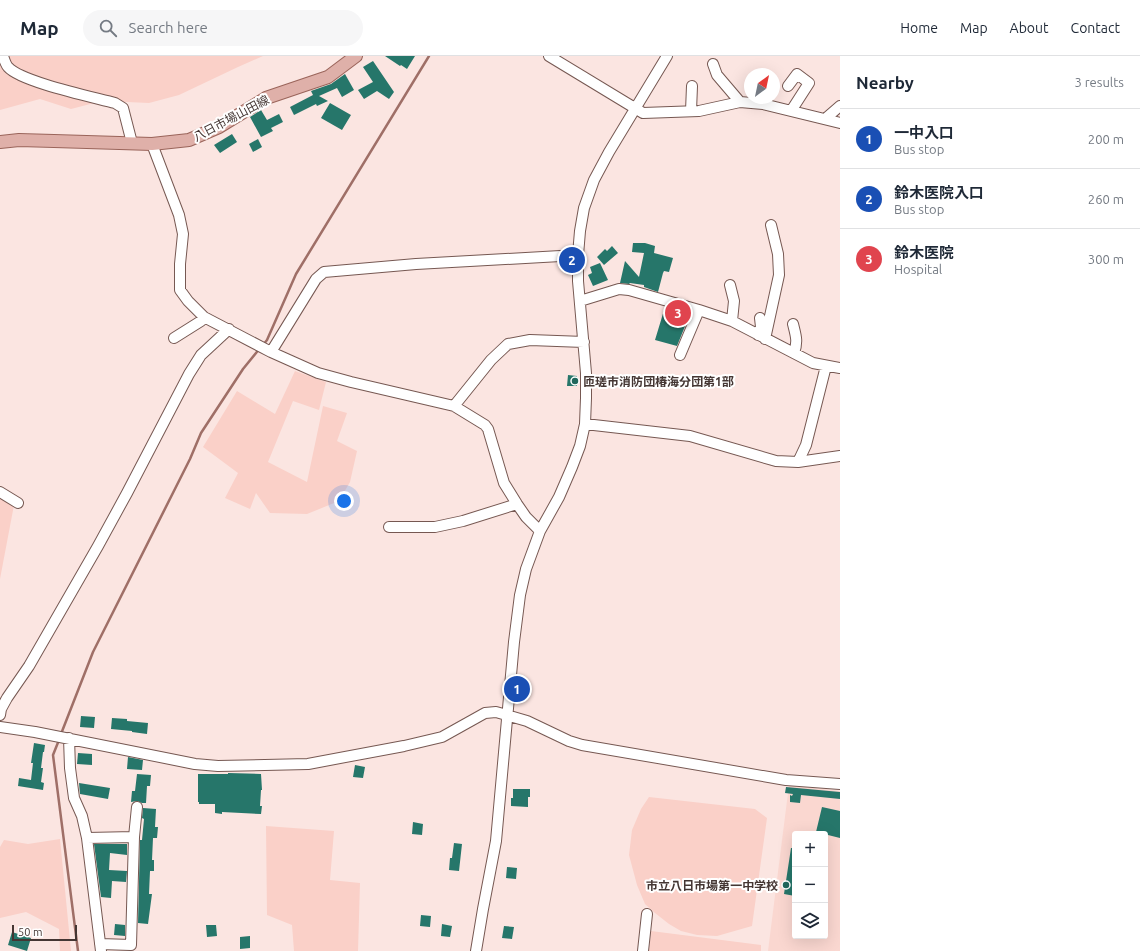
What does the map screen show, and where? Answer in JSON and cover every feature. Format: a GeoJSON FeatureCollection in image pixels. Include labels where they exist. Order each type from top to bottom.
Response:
{"type":"FeatureCollection","features":[{"type":"Feature","properties":{"kind":"main road","name":"八日市場山田線"},"geometry":{"type":"LineString","coordinates":[[0,142],[19,140],[54,140],[152,144],[189,140],[219,126],[266,98],[328,77],[356,56]]}},
{"type":"Feature","properties":{"kind":"street"},"geometry":{"type":"LineString","coordinates":[[3,56],[8,67],[22,76],[41,83],[115,102],[123,108],[132,143]]}},
{"type":"Feature","properties":{"kind":"street"},"geometry":{"type":"LineString","coordinates":[[549,56],[642,113],[691,111],[740,102],[763,104],[840,123]]}},
{"type":"Feature","properties":{"kind":"street"},"geometry":{"type":"LineString","coordinates":[[476,951],[496,841],[520,595],[526,569],[540,531],[559,497],[572,467],[580,446],[585,424],[586,398],[584,342],[578,281],[578,255],[584,208],[594,180],[609,152],[636,109],[666,56]]}},
{"type":"Feature","properties":{"kind":"street"},"geometry":{"type":"LineString","coordinates":[[713,64],[717,75],[740,102]]}},
{"type":"Feature","properties":{"kind":"street"},"geometry":{"type":"LineString","coordinates":[[788,86],[796,74],[809,82],[791,111]]}},
{"type":"Feature","properties":{"kind":"street"},"geometry":{"type":"LineString","coordinates":[[691,111],[692,86]]}},
{"type":"Feature","properties":{"kind":"street"},"geometry":{"type":"LineString","coordinates":[[825,119],[840,106]]}},
{"type":"Feature","properties":{"kind":"street"},"geometry":{"type":"LineString","coordinates":[[152,144],[179,215],[183,234],[180,264],[180,290],[188,301],[204,317],[270,352],[318,373],[454,406],[485,425],[488,429],[504,483],[526,517],[540,531]]}},
{"type":"Feature","properties":{"kind":"street"},"geometry":{"type":"LineString","coordinates":[[762,337],[779,275],[778,254],[771,225]]}},
{"type":"Feature","properties":{"kind":"street"},"geometry":{"type":"LineString","coordinates":[[270,352],[316,279],[324,272],[423,264],[578,255]]}},
{"type":"Feature","properties":{"kind":"street"},"geometry":{"type":"LineString","coordinates":[[730,285],[734,301],[732,321]]}},
{"type":"Feature","properties":{"kind":"street"},"geometry":{"type":"LineString","coordinates":[[580,301],[619,289],[629,290],[732,321],[813,363],[840,368]]}},
{"type":"Feature","properties":{"kind":"street"},"geometry":{"type":"LineString","coordinates":[[680,355],[699,310]]}},
{"type":"Feature","properties":{"kind":"street"},"geometry":{"type":"LineString","coordinates":[[174,338],[204,317]]}},
{"type":"Feature","properties":{"kind":"street"},"geometry":{"type":"LineString","coordinates":[[760,318],[762,337]]}},
{"type":"Feature","properties":{"kind":"street"},"geometry":{"type":"LineString","coordinates":[[793,324],[797,339],[797,345],[794,353]]}},
{"type":"Feature","properties":{"kind":"street"},"geometry":{"type":"LineString","coordinates":[[0,716],[1,709],[7,698],[29,666],[101,539],[189,374],[201,356],[229,330]]}},
{"type":"Feature","properties":{"kind":"street"},"geometry":{"type":"LineString","coordinates":[[454,406],[491,360],[508,344],[530,340],[584,342]]}},
{"type":"Feature","properties":{"kind":"street"},"geometry":{"type":"LineString","coordinates":[[798,462],[806,445],[826,366]]}},
{"type":"Feature","properties":{"kind":"street"},"geometry":{"type":"LineString","coordinates":[[585,424],[690,436],[776,460],[798,462],[840,456]]}},
{"type":"Feature","properties":{"kind":"street"},"geometry":{"type":"LineString","coordinates":[[0,492],[18,503]]}},
{"type":"Feature","properties":{"kind":"street"},"geometry":{"type":"LineString","coordinates":[[389,527],[435,527],[463,521],[517,504]]}},
{"type":"Feature","properties":{"kind":"street"},"geometry":{"type":"LineString","coordinates":[[0,727],[69,738],[196,764],[218,766],[308,764],[404,746],[442,737],[485,712],[496,712],[527,722],[569,741],[582,745],[786,780],[840,784]]}},
{"type":"Feature","properties":{"kind":"street"},"geometry":{"type":"LineString","coordinates":[[69,738],[70,768],[74,798],[82,816],[87,838],[100,948],[130,945],[134,837],[137,807]]}},
{"type":"Feature","properties":{"kind":"street"},"geometry":{"type":"LineString","coordinates":[[87,838],[134,837]]}},
{"type":"Feature","properties":{"kind":"street"},"geometry":{"type":"LineString","coordinates":[[643,951],[647,914]]}},
{"type":"Feature","properties":{"kind":"shaded area"},"geometry":{"type":"Polygon","coordinates":[[[0,56],[263,56],[179,95],[149,103],[98,102],[71,109],[40,99],[0,110],[0,56]]]}},
{"type":"Feature","properties":{"kind":"shaded area"},"geometry":{"type":"Polygon","coordinates":[[[295,371],[326,382],[319,410],[293,401],[268,462],[307,482],[323,406],[347,413],[337,441],[357,451],[350,482],[339,501],[307,514],[270,513],[256,493],[250,509],[225,498],[238,473],[203,447],[237,391],[275,414],[295,371]]]}},
{"type":"Feature","properties":{"kind":"shaded area"},"geometry":{"type":"Polygon","coordinates":[[[0,496],[14,505],[0,579],[0,496]]]}},
{"type":"Feature","properties":{"kind":"shaded area","name":"市立八日市場第一中学校"},"geometry":{"type":"Polygon","coordinates":[[[789,785],[840,791],[840,951],[768,951],[789,785]]]}},
{"type":"Feature","properties":{"kind":"shaded area"},"geometry":{"type":"Polygon","coordinates":[[[649,797],[755,809],[767,818],[752,926],[717,936],[697,935],[681,931],[669,924],[645,904],[637,885],[629,855],[632,830],[641,809],[649,797]]]}},
{"type":"Feature","properties":{"kind":"shaded area"},"geometry":{"type":"Polygon","coordinates":[[[266,826],[334,831],[330,880],[360,883],[358,951],[294,951],[292,925],[267,915],[266,826]]]}},
{"type":"Feature","properties":{"kind":"shaded area"},"geometry":{"type":"Polygon","coordinates":[[[60,839],[71,951],[60,951],[59,929],[26,912],[0,918],[0,847],[4,840],[28,844],[60,839]]]}},
{"type":"Feature","properties":{"kind":"shaded area"},"geometry":{"type":"Polygon","coordinates":[[[651,931],[761,945],[761,951],[649,951],[651,931]]]}},
{"type":"Feature","properties":{"kind":"building"},"geometry":{"type":"Polygon","coordinates":[[[385,56],[415,56],[407,69],[385,56]]]}},
{"type":"Feature","properties":{"kind":"building"},"geometry":{"type":"Polygon","coordinates":[[[373,61],[394,92],[389,99],[377,91],[364,99],[358,90],[373,82],[363,67],[373,61]]]}},
{"type":"Feature","properties":{"kind":"building"},"geometry":{"type":"Polygon","coordinates":[[[345,74],[354,90],[342,97],[337,88],[319,96],[328,101],[317,106],[316,104],[294,115],[290,107],[313,95],[311,91],[331,84],[345,74]]]}},
{"type":"Feature","properties":{"kind":"building"},"geometry":{"type":"Polygon","coordinates":[[[330,103],[351,115],[342,130],[321,118],[330,103]]]}},
{"type":"Feature","properties":{"kind":"building"},"geometry":{"type":"Polygon","coordinates":[[[261,110],[267,120],[279,114],[283,122],[271,128],[273,131],[261,137],[250,117],[261,110]]]}},
{"type":"Feature","properties":{"kind":"building"},"geometry":{"type":"Polygon","coordinates":[[[232,134],[237,142],[220,153],[214,145],[232,134]]]}},
{"type":"Feature","properties":{"kind":"building"},"geometry":{"type":"Polygon","coordinates":[[[258,139],[262,147],[253,152],[249,144],[258,139]]]}},
{"type":"Feature","properties":{"kind":"building"},"geometry":{"type":"Polygon","coordinates":[[[633,243],[645,243],[655,246],[654,253],[673,258],[669,272],[664,271],[663,273],[658,292],[644,287],[644,285],[620,283],[625,261],[639,277],[644,253],[632,252],[633,243]]]}},
{"type":"Feature","properties":{"kind":"building"},"geometry":{"type":"Polygon","coordinates":[[[612,246],[618,253],[604,265],[597,257],[605,249],[607,251],[612,246]]]}},
{"type":"Feature","properties":{"kind":"building"},"geometry":{"type":"Polygon","coordinates":[[[600,263],[608,280],[593,286],[588,275],[592,273],[590,267],[600,263]]]}},
{"type":"Feature","properties":{"kind":"building"},"geometry":{"type":"Polygon","coordinates":[[[665,307],[690,314],[677,346],[655,340],[665,307]]]}},
{"type":"Feature","properties":{"kind":"building"},"geometry":{"type":"Polygon","coordinates":[[[568,375],[577,376],[577,386],[567,386],[568,375]]]}},
{"type":"Feature","properties":{"kind":"building"},"geometry":{"type":"Polygon","coordinates":[[[81,716],[95,717],[94,728],[80,727],[81,716]]]}},
{"type":"Feature","properties":{"kind":"building"},"geometry":{"type":"Polygon","coordinates":[[[112,718],[148,723],[147,734],[111,729],[112,718]]]}},
{"type":"Feature","properties":{"kind":"building"},"geometry":{"type":"Polygon","coordinates":[[[34,743],[45,745],[41,768],[43,768],[41,782],[44,783],[43,790],[18,786],[19,778],[31,780],[33,763],[31,763],[34,743]]]}},
{"type":"Feature","properties":{"kind":"building"},"geometry":{"type":"Polygon","coordinates":[[[78,753],[92,754],[92,765],[77,764],[78,753]]]}},
{"type":"Feature","properties":{"kind":"building"},"geometry":{"type":"Polygon","coordinates":[[[128,757],[143,760],[142,770],[127,769],[128,757]]]}},
{"type":"Feature","properties":{"kind":"building"},"geometry":{"type":"Polygon","coordinates":[[[355,765],[365,767],[363,778],[353,777],[355,765]]]}},
{"type":"Feature","properties":{"kind":"building"},"geometry":{"type":"Polygon","coordinates":[[[137,774],[151,775],[150,786],[147,786],[146,803],[137,801],[131,802],[132,791],[135,791],[137,774]]]}},
{"type":"Feature","properties":{"kind":"building"},"geometry":{"type":"Polygon","coordinates":[[[198,774],[261,774],[261,814],[215,813],[215,804],[199,804],[198,774]]]}},
{"type":"Feature","properties":{"kind":"building"},"geometry":{"type":"Polygon","coordinates":[[[79,783],[110,788],[108,799],[80,794],[79,783]]]}},
{"type":"Feature","properties":{"kind":"building"},"geometry":{"type":"Polygon","coordinates":[[[786,787],[840,792],[840,799],[801,795],[800,803],[790,802],[790,795],[792,796],[793,794],[785,793],[786,787]]]}},
{"type":"Feature","properties":{"kind":"building"},"geometry":{"type":"Polygon","coordinates":[[[513,789],[530,789],[528,807],[511,806],[513,789]]]}},
{"type":"Feature","properties":{"kind":"building"},"geometry":{"type":"Polygon","coordinates":[[[822,807],[840,811],[840,838],[828,835],[828,831],[816,831],[822,807]]]}},
{"type":"Feature","properties":{"kind":"building"},"geometry":{"type":"Polygon","coordinates":[[[143,808],[156,809],[155,827],[158,827],[157,838],[153,838],[152,860],[154,860],[154,871],[150,871],[149,894],[152,894],[148,924],[138,923],[140,840],[142,840],[144,819],[142,818],[143,808]]]}},
{"type":"Feature","properties":{"kind":"building"},"geometry":{"type":"Polygon","coordinates":[[[413,822],[423,824],[422,835],[412,834],[413,822]]]}},
{"type":"Feature","properties":{"kind":"building"},"geometry":{"type":"Polygon","coordinates":[[[454,843],[462,844],[459,871],[449,870],[450,858],[452,858],[454,843]]]}},
{"type":"Feature","properties":{"kind":"building"},"geometry":{"type":"Polygon","coordinates":[[[94,844],[127,844],[127,855],[110,853],[109,870],[127,871],[126,882],[112,881],[111,898],[101,897],[94,844]]]}},
{"type":"Feature","properties":{"kind":"building"},"geometry":{"type":"Polygon","coordinates":[[[791,848],[792,848],[792,895],[784,894],[791,848]]]}},
{"type":"Feature","properties":{"kind":"building"},"geometry":{"type":"Polygon","coordinates":[[[507,867],[517,868],[516,879],[506,878],[507,867]]]}},
{"type":"Feature","properties":{"kind":"building"},"geometry":{"type":"Polygon","coordinates":[[[421,915],[431,916],[430,927],[420,926],[421,915]]]}},
{"type":"Feature","properties":{"kind":"building"},"geometry":{"type":"Polygon","coordinates":[[[115,924],[125,925],[125,936],[114,935],[115,924]]]}},
{"type":"Feature","properties":{"kind":"building"},"geometry":{"type":"Polygon","coordinates":[[[442,924],[452,926],[450,937],[441,936],[442,924]]]}},
{"type":"Feature","properties":{"kind":"building"},"geometry":{"type":"Polygon","coordinates":[[[206,925],[216,925],[217,936],[207,937],[206,925]]]}},
{"type":"Feature","properties":{"kind":"building"},"geometry":{"type":"Polygon","coordinates":[[[504,926],[514,927],[512,939],[502,938],[504,926]]]}},
{"type":"Feature","properties":{"kind":"building"},"geometry":{"type":"Polygon","coordinates":[[[12,932],[31,938],[27,951],[8,945],[12,932]]]}},
{"type":"Feature","properties":{"kind":"building"},"geometry":{"type":"Polygon","coordinates":[[[250,936],[250,948],[240,949],[240,937],[250,936]]]}},
{"type":"Feature","properties":{"kind":"waterway"},"geometry":{"type":"LineString","coordinates":[[263,345],[267,340],[296,274],[429,56]]}},
{"type":"Feature","properties":{"kind":"waterway"},"geometry":{"type":"LineString","coordinates":[[61,734],[93,652],[190,459],[201,433],[243,369],[260,348]]}},
{"type":"Feature","properties":{"kind":"waterway"},"geometry":{"type":"LineString","coordinates":[[59,740],[53,755],[78,951]]}},
{"type":"Feature","properties":{"kind":"place","name":"鈴木医院入口"},"geometry":{"type":"Point","coordinates":[572,260]}},
{"type":"Feature","properties":{"kind":"place","name":"鈴木医院"},"geometry":{"type":"Point","coordinates":[678,313]}},
{"type":"Feature","properties":{"kind":"place","name":"匝瑳市消防団椿海分団第1部"},"geometry":{"type":"Point","coordinates":[575,381]}},
{"type":"Feature","properties":{"kind":"place","name":"一中入口"},"geometry":{"type":"Point","coordinates":[517,689]}},
{"type":"Feature","properties":{"kind":"place","name":"市立八日市場第一中学校"},"geometry":{"type":"Point","coordinates":[786,885]}}]}
